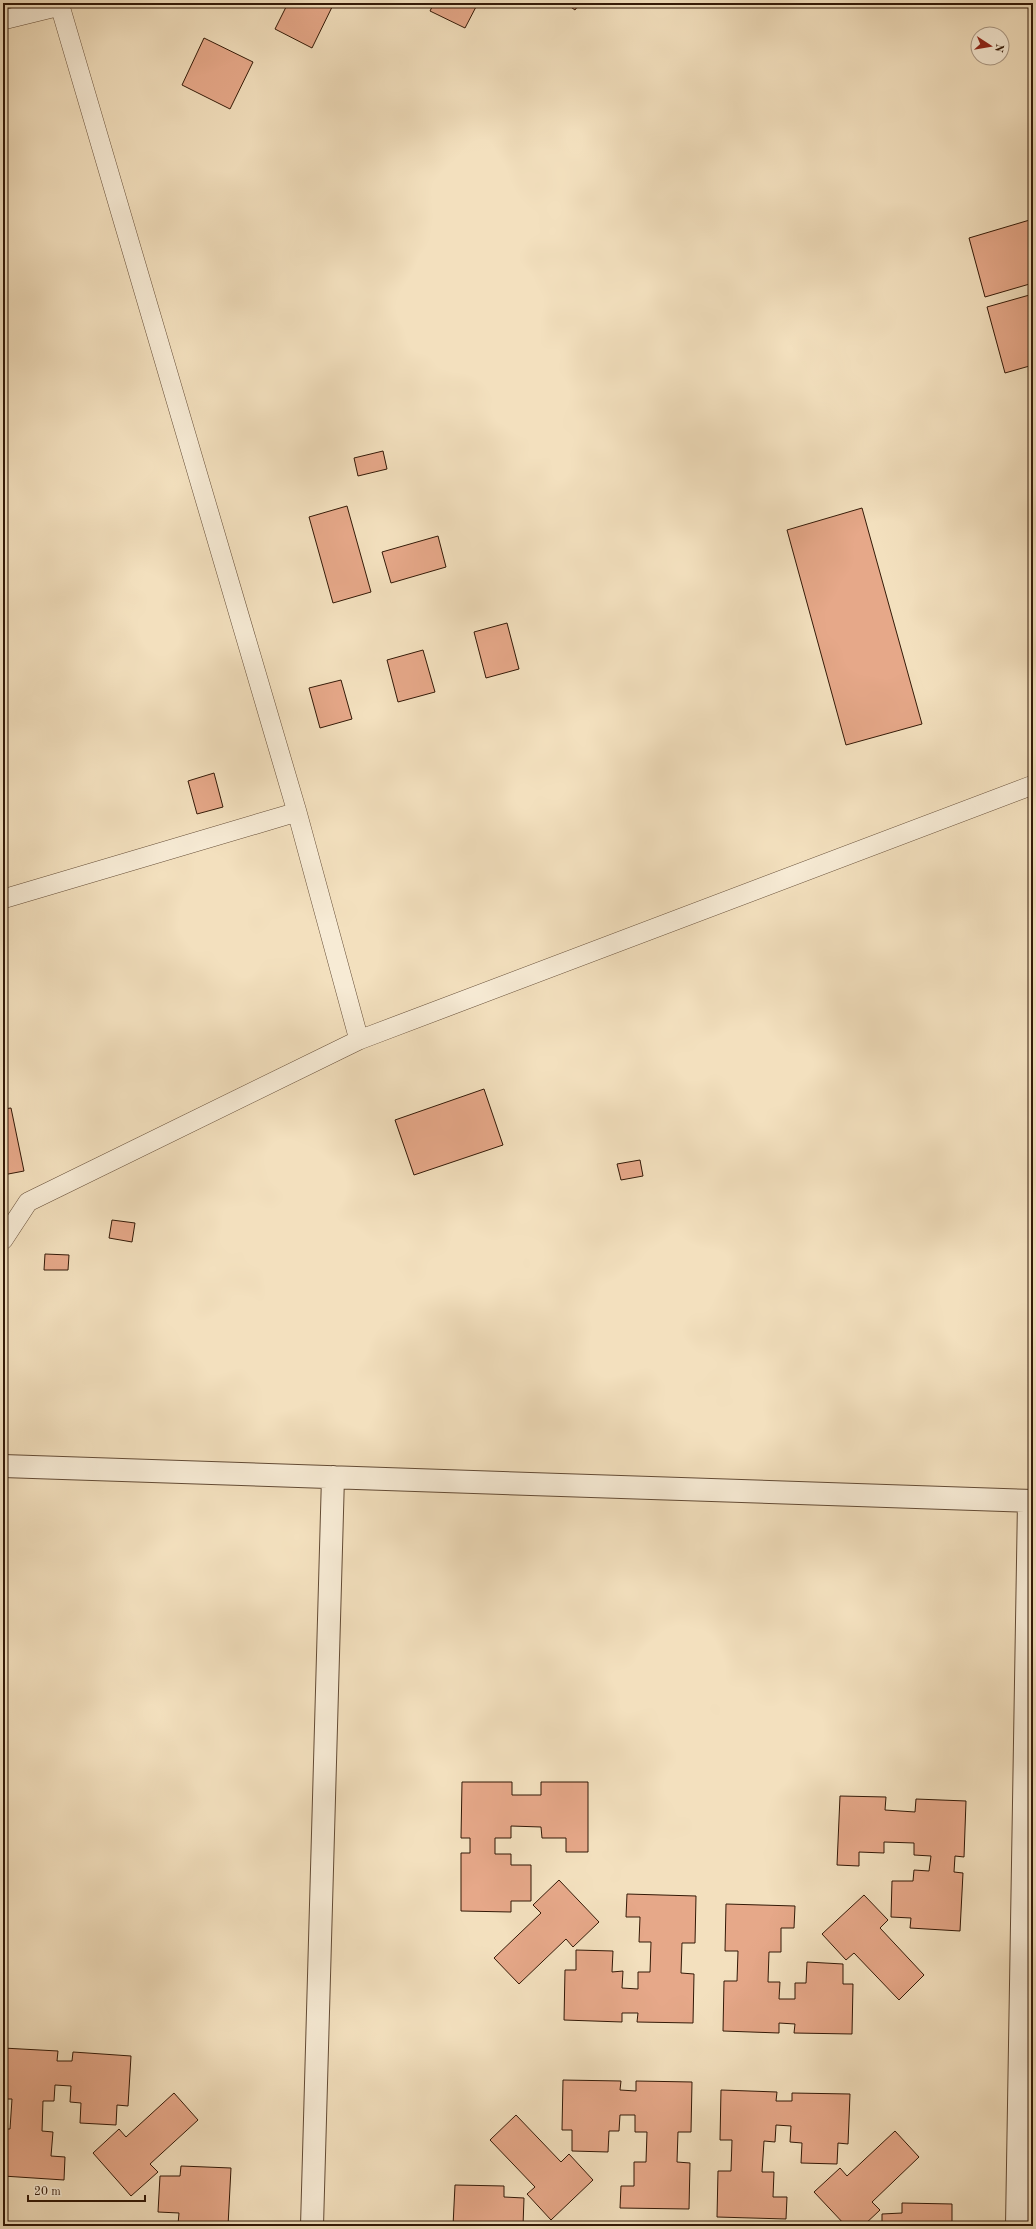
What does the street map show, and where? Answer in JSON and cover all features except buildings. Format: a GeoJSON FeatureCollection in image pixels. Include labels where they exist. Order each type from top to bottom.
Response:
{"type":"FeatureCollection","features":[{"type":"Feature","properties":{"kind":"street"},"geometry":{"type":"LineString","coordinates":[[3,1466],[1031,1501],[1017,2226]]}},
{"type":"Feature","properties":{"kind":"street"},"geometry":{"type":"LineString","coordinates":[[312,2226],[333,1477]]}},
{"type":"Feature","properties":{"kind":"lane"},"geometry":{"type":"LineString","coordinates":[[3,20],[60,4],[297,812],[359,1040]]}},
{"type":"Feature","properties":{"kind":"lane"},"geometry":{"type":"LineString","coordinates":[[3,1240],[28,1202],[359,1040],[1033,785]]}},
{"type":"Feature","properties":{"kind":"lane"},"geometry":{"type":"LineString","coordinates":[[3,899],[297,812]]}}]}
